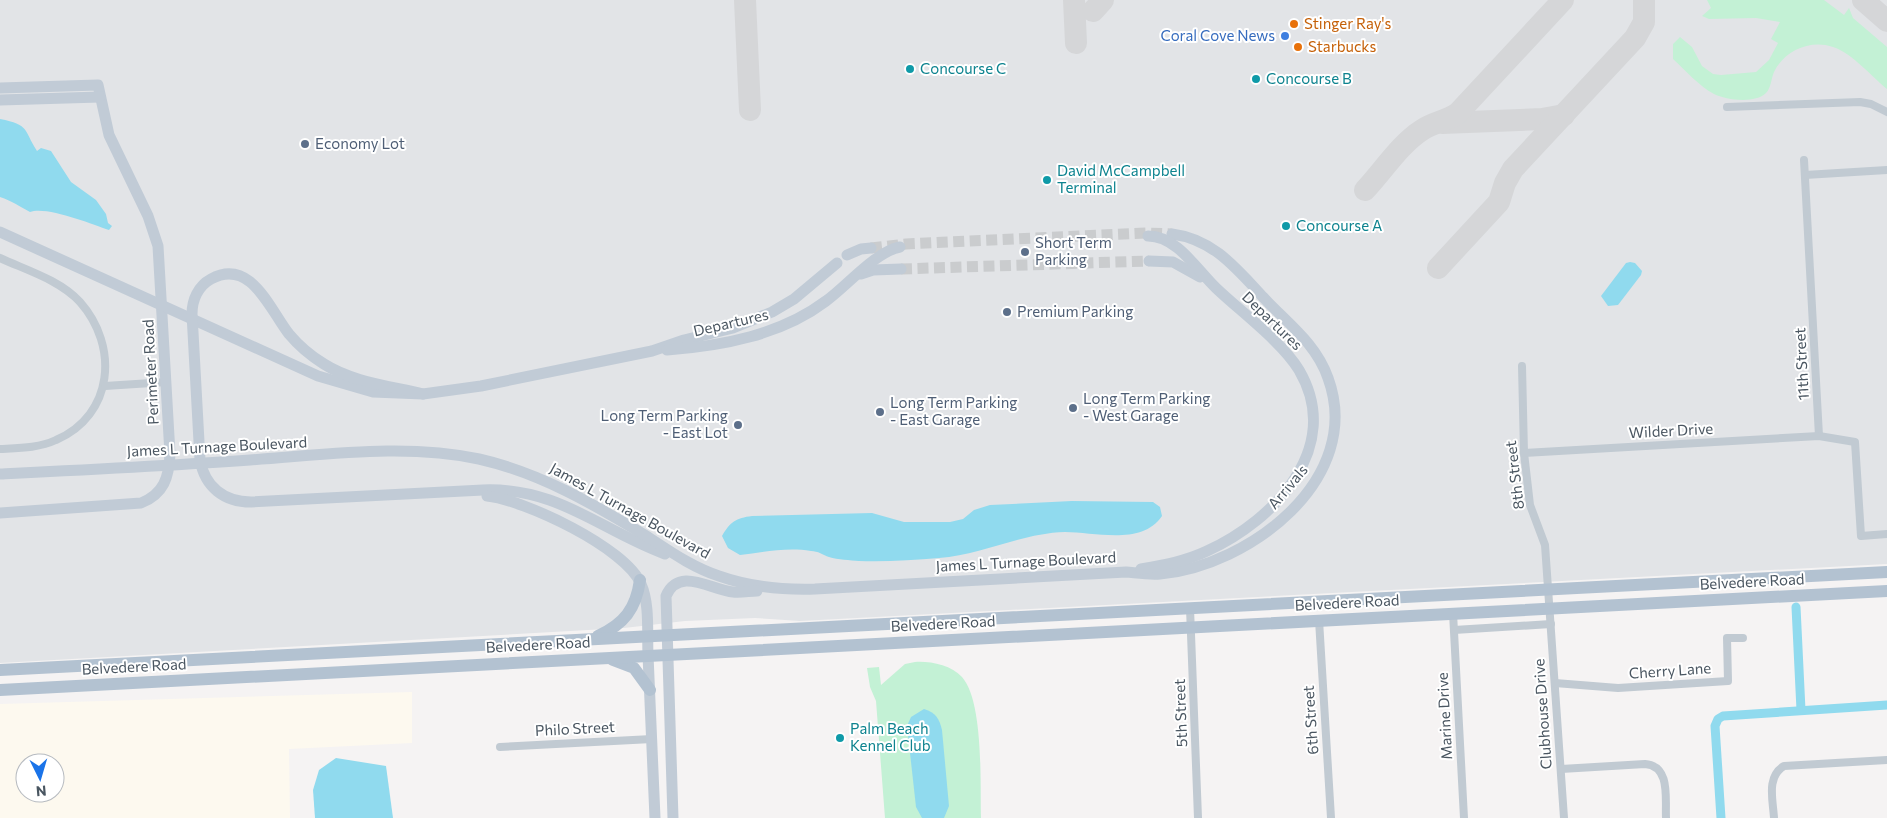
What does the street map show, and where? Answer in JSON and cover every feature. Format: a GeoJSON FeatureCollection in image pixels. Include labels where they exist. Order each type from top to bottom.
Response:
{"type":"FeatureCollection","features":[{"type":"Feature","properties":{"kind":"main road","name":"Belvedere Road"},"geometry":{"type":"LineString","coordinates":[[0,670],[1887,572]]}},
{"type":"Feature","properties":{"kind":"main road"},"geometry":{"type":"LineString","coordinates":[[593,638],[614,628],[627,616],[637,599],[640,580]]}},
{"type":"Feature","properties":{"kind":"main road","name":"Belvedere Road"},"geometry":{"type":"LineString","coordinates":[[0,690],[1887,591]]}},
{"type":"Feature","properties":{"kind":"main road"},"geometry":{"type":"LineString","coordinates":[[267,676],[277,666],[309,654]]}},
{"type":"Feature","properties":{"kind":"main road"},"geometry":{"type":"LineString","coordinates":[[599,658],[630,665],[641,675],[650,690]]}},
{"type":"Feature","properties":{"kind":"street"},"geometry":{"type":"LineString","coordinates":[[2,88],[99,91]]}},
{"type":"Feature","properties":{"kind":"street"},"geometry":{"type":"LineString","coordinates":[[0,100],[99,91]]}},
{"type":"Feature","properties":{"kind":"street","name":"Perimeter Road"},"geometry":{"type":"LineString","coordinates":[[0,513],[123,506],[141,503],[156,495],[164,486],[169,472],[167,382],[160,268],[156,239],[148,216],[109,135],[99,91]]}},
{"type":"Feature","properties":{"kind":"street"},"geometry":{"type":"LineString","coordinates":[[1727,107],[1866,103],[1887,112]]}},
{"type":"Feature","properties":{"kind":"street","name":"11th Street"},"geometry":{"type":"LineString","coordinates":[[1804,160],[1819,436]]}},
{"type":"Feature","properties":{"kind":"street"},"geometry":{"type":"LineString","coordinates":[[1805,175],[1887,170]]}},
{"type":"Feature","properties":{"kind":"street"},"geometry":{"type":"LineString","coordinates":[[0,232],[304,370],[341,384],[385,394],[422,394],[481,386],[652,351],[684,340],[733,328],[772,312],[802,293],[837,263]]}},
{"type":"Feature","properties":{"kind":"street","name":"Arrivals"},"geometry":{"type":"LineString","coordinates":[[1126,572],[1158,574],[1187,568],[1219,558],[1263,535],[1288,514],[1309,490],[1326,463],[1334,434],[1335,419],[1332,391],[1322,364],[1309,343],[1221,253],[1196,240],[1172,234]]}},
{"type":"Feature","properties":{"kind":"street","name":"Departures"},"geometry":{"type":"LineString","coordinates":[[1126,572],[1192,557],[1231,539],[1266,512],[1286,491],[1303,466],[1312,439],[1314,425],[1306,383],[1290,358],[1179,251],[1161,239],[1148,236]]}},
{"type":"Feature","properties":{"kind":"street","name":"Departures"},"geometry":{"type":"LineString","coordinates":[[652,351],[686,349],[762,333],[803,316],[835,295],[884,254],[900,247]]}},
{"type":"Feature","properties":{"kind":"street"},"geometry":{"type":"LineString","coordinates":[[847,255],[861,248],[871,248]]}},
{"type":"Feature","properties":{"kind":"street"},"geometry":{"type":"LineString","coordinates":[[0,258],[66,289],[91,315],[100,333],[105,352],[105,386],[82,422],[57,440],[27,447],[0,449]]}},
{"type":"Feature","properties":{"kind":"street","name":"Departures"},"geometry":{"type":"LineString","coordinates":[[1149,261],[1178,264],[1212,284]]}},
{"type":"Feature","properties":{"kind":"street","name":"Departures"},"geometry":{"type":"LineString","coordinates":[[861,274],[873,270],[901,270]]}},
{"type":"Feature","properties":{"kind":"street"},"geometry":{"type":"LineString","coordinates":[[422,394],[349,376],[319,361],[295,340],[256,286],[244,278],[233,274],[217,276],[203,284],[195,296],[192,314],[200,460],[205,478],[221,495],[244,502],[499,490],[543,497],[577,510],[643,546],[683,560]]}},
{"type":"Feature","properties":{"kind":"street","name":"8th Street"},"geometry":{"type":"LineString","coordinates":[[1522,366],[1524,453],[1530,505],[1545,545],[1550,609]]}},
{"type":"Feature","properties":{"kind":"street"},"geometry":{"type":"LineString","coordinates":[[105,386],[167,382]]}},
{"type":"Feature","properties":{"kind":"street"},"geometry":{"type":"LineString","coordinates":[[1819,436],[1855,442],[1861,536],[1887,534]]}},
{"type":"Feature","properties":{"kind":"street","name":"Wilder Drive"},"geometry":{"type":"LineString","coordinates":[[1524,453],[1819,436]]}},
{"type":"Feature","properties":{"kind":"street","name":"James L Turnage Boulevard"},"geometry":{"type":"LineString","coordinates":[[0,474],[342,454],[418,452],[478,459],[522,471],[569,492],[683,560],[730,580],[784,589],[1126,572]]}},
{"type":"Feature","properties":{"kind":"street"},"geometry":{"type":"LineString","coordinates":[[455,492],[514,501],[546,514],[600,546],[628,566],[640,580],[645,596],[648,635],[655,818]]}},
{"type":"Feature","properties":{"kind":"street"},"geometry":{"type":"LineString","coordinates":[[674,818],[665,601],[668,591],[676,584],[697,581],[734,592],[784,589]]}},
{"type":"Feature","properties":{"kind":"street","name":"5th Street"},"geometry":{"type":"LineString","coordinates":[[1190,608],[1198,818]]}},
{"type":"Feature","properties":{"kind":"street","name":"Clubhouse Drive"},"geometry":{"type":"LineString","coordinates":[[1550,609],[1564,818]]}},
{"type":"Feature","properties":{"kind":"street","name":"Marine Drive"},"geometry":{"type":"LineString","coordinates":[[1453,613],[1464,818]]}},
{"type":"Feature","properties":{"kind":"street","name":"6th Street"},"geometry":{"type":"LineString","coordinates":[[1319,620],[1331,818]]}},
{"type":"Feature","properties":{"kind":"street"},"geometry":{"type":"LineString","coordinates":[[1454,630],[1551,624]]}},
{"type":"Feature","properties":{"kind":"street","name":"Cherry Lane"},"geometry":{"type":"LineString","coordinates":[[1555,683],[1618,688],[1728,680],[1727,638],[1743,638]]}},
{"type":"Feature","properties":{"kind":"street","name":"Philo Street"},"geometry":{"type":"LineString","coordinates":[[500,747],[652,739]]}},
{"type":"Feature","properties":{"kind":"street"},"geometry":{"type":"LineString","coordinates":[[1774,818],[1772,785],[1775,774],[1784,766],[1887,760]]}},
{"type":"Feature","properties":{"kind":"street"},"geometry":{"type":"LineString","coordinates":[[1561,769],[1645,764],[1656,767],[1664,776],[1666,818]]}},
{"type":"Feature","properties":{"kind":"shaded area"},"geometry":{"type":"Polygon","coordinates":[[[0,0],[1887,0],[1887,564],[800,621],[755,618],[685,621],[624,628],[0,663],[0,0]]]}},
{"type":"Feature","properties":{"kind":"shaded area"},"geometry":{"type":"Polygon","coordinates":[[[412,692],[412,743],[289,749],[290,818],[0,818],[0,704],[412,692]]]}},
{"type":"Feature","properties":{"kind":"green space"},"geometry":{"type":"Polygon","coordinates":[[[1707,0],[1824,0],[1844,15],[1849,8],[1853,18],[1887,47],[1887,89],[1847,54],[1833,47],[1815,45],[1799,49],[1784,58],[1774,72],[1768,91],[1755,99],[1740,100],[1714,94],[1708,91],[1673,59],[1673,44],[1680,37],[1692,47],[1702,66],[1713,74],[1756,72],[1769,60],[1778,43],[1771,39],[1780,22],[1756,18],[1709,19],[1702,16],[1711,8],[1707,0]]]}},
{"type":"Feature","properties":{"kind":"green space"},"geometry":{"type":"Polygon","coordinates":[[[915,662],[934,663],[952,669],[962,677],[969,689],[974,705],[979,744],[981,818],[885,818],[876,701],[870,687],[867,668],[879,667],[881,685],[905,664],[915,662]]]}},
{"type":"Feature","properties":{"kind":"water"},"geometry":{"type":"Polygon","coordinates":[[[0,119],[21,126],[37,151],[41,148],[51,151],[71,182],[96,200],[106,214],[108,223],[112,226],[109,230],[58,213],[47,211],[30,212],[0,197],[0,119]]]}},
{"type":"Feature","properties":{"kind":"water"},"geometry":{"type":"Polygon","coordinates":[[[1626,263],[1635,263],[1642,271],[1641,275],[1618,305],[1608,306],[1601,296],[1626,263]]]}},
{"type":"Feature","properties":{"kind":"water"},"geometry":{"type":"Polygon","coordinates":[[[1072,501],[1153,502],[1160,507],[1162,516],[1143,531],[1130,534],[1049,533],[955,556],[899,561],[844,560],[814,551],[793,550],[776,550],[740,555],[728,548],[722,536],[734,522],[752,516],[872,513],[904,522],[950,522],[963,519],[974,510],[990,505],[1072,501]]]}},
{"type":"Feature","properties":{"kind":"water"},"geometry":{"type":"Polygon","coordinates":[[[924,709],[936,716],[942,730],[949,806],[944,818],[922,818],[916,807],[907,726],[911,717],[924,709]]]}},
{"type":"Feature","properties":{"kind":"water"},"geometry":{"type":"Polygon","coordinates":[[[336,758],[386,766],[393,818],[315,818],[313,790],[319,770],[336,758]]]}},
{"type":"Feature","properties":{"kind":"waterway"},"geometry":{"type":"LineString","coordinates":[[1796,607],[1801,710]]}},
{"type":"Feature","properties":{"kind":"waterway"},"geometry":{"type":"LineString","coordinates":[[1721,818],[1715,726],[1718,719],[1723,716],[1887,705]]}},
{"type":"Feature","properties":{"kind":"taxiway"},"geometry":{"type":"LineString","coordinates":[[745,0],[750,110]]}},
{"type":"Feature","properties":{"kind":"taxiway"},"geometry":{"type":"LineString","coordinates":[[1074,0],[1076,43]]}},
{"type":"Feature","properties":{"kind":"taxiway"},"geometry":{"type":"LineString","coordinates":[[1093,11],[1103,0]]}},
{"type":"Feature","properties":{"kind":"taxiway"},"geometry":{"type":"LineString","coordinates":[[1365,190],[1399,150],[1414,136],[1427,127],[1458,113],[1563,0]]}},
{"type":"Feature","properties":{"kind":"taxiway"},"geometry":{"type":"LineString","coordinates":[[1438,268],[1499,202],[1505,183],[1513,169],[1635,38],[1644,22],[1644,0]]}},
{"type":"Feature","properties":{"kind":"taxiway"},"geometry":{"type":"LineString","coordinates":[[1863,0],[1887,21]]}},
{"type":"Feature","properties":{"kind":"taxiway"},"geometry":{"type":"LineString","coordinates":[[1442,123],[1542,119],[1564,115]]}},
{"type":"Feature","properties":{"kind":"tunnel"},"geometry":{"type":"LineString","coordinates":[[871,248],[906,244],[1148,233],[1172,234]]}},
{"type":"Feature","properties":{"kind":"tunnel"},"geometry":{"type":"LineString","coordinates":[[901,269],[1149,261]]}},
{"type":"Feature","properties":{"kind":"place","name":"Stinger Ray's"},"geometry":{"type":"Point","coordinates":[1294,24]}},
{"type":"Feature","properties":{"kind":"place","name":"Coral Cove News"},"geometry":{"type":"Point","coordinates":[1285,36]}},
{"type":"Feature","properties":{"kind":"place","name":"Starbucks"},"geometry":{"type":"Point","coordinates":[1298,47]}},
{"type":"Feature","properties":{"kind":"place","name":"Concourse C"},"geometry":{"type":"Point","coordinates":[910,69]}},
{"type":"Feature","properties":{"kind":"place","name":"Concourse B"},"geometry":{"type":"Point","coordinates":[1256,79]}},
{"type":"Feature","properties":{"kind":"place","name":"Economy Lot"},"geometry":{"type":"Point","coordinates":[305,144]}},
{"type":"Feature","properties":{"kind":"place","name":"David McCampbell Terminal"},"geometry":{"type":"Point","coordinates":[1047,180]}},
{"type":"Feature","properties":{"kind":"place","name":"Concourse A"},"geometry":{"type":"Point","coordinates":[1286,226]}},
{"type":"Feature","properties":{"kind":"place","name":"Short Term Parking"},"geometry":{"type":"Point","coordinates":[1025,252]}},
{"type":"Feature","properties":{"kind":"place","name":"Premium Parking"},"geometry":{"type":"Point","coordinates":[1007,312]}},
{"type":"Feature","properties":{"kind":"place","name":"Long Term Parking - West Garage"},"geometry":{"type":"Point","coordinates":[1073,408]}},
{"type":"Feature","properties":{"kind":"place","name":"Long Term Parking - East Garage"},"geometry":{"type":"Point","coordinates":[880,412]}},
{"type":"Feature","properties":{"kind":"place","name":"Long Term Parking - East Lot"},"geometry":{"type":"Point","coordinates":[738,425]}},
{"type":"Feature","properties":{"kind":"place","name":"Palm Beach Kennel Club"},"geometry":{"type":"Point","coordinates":[840,738]}}]}
